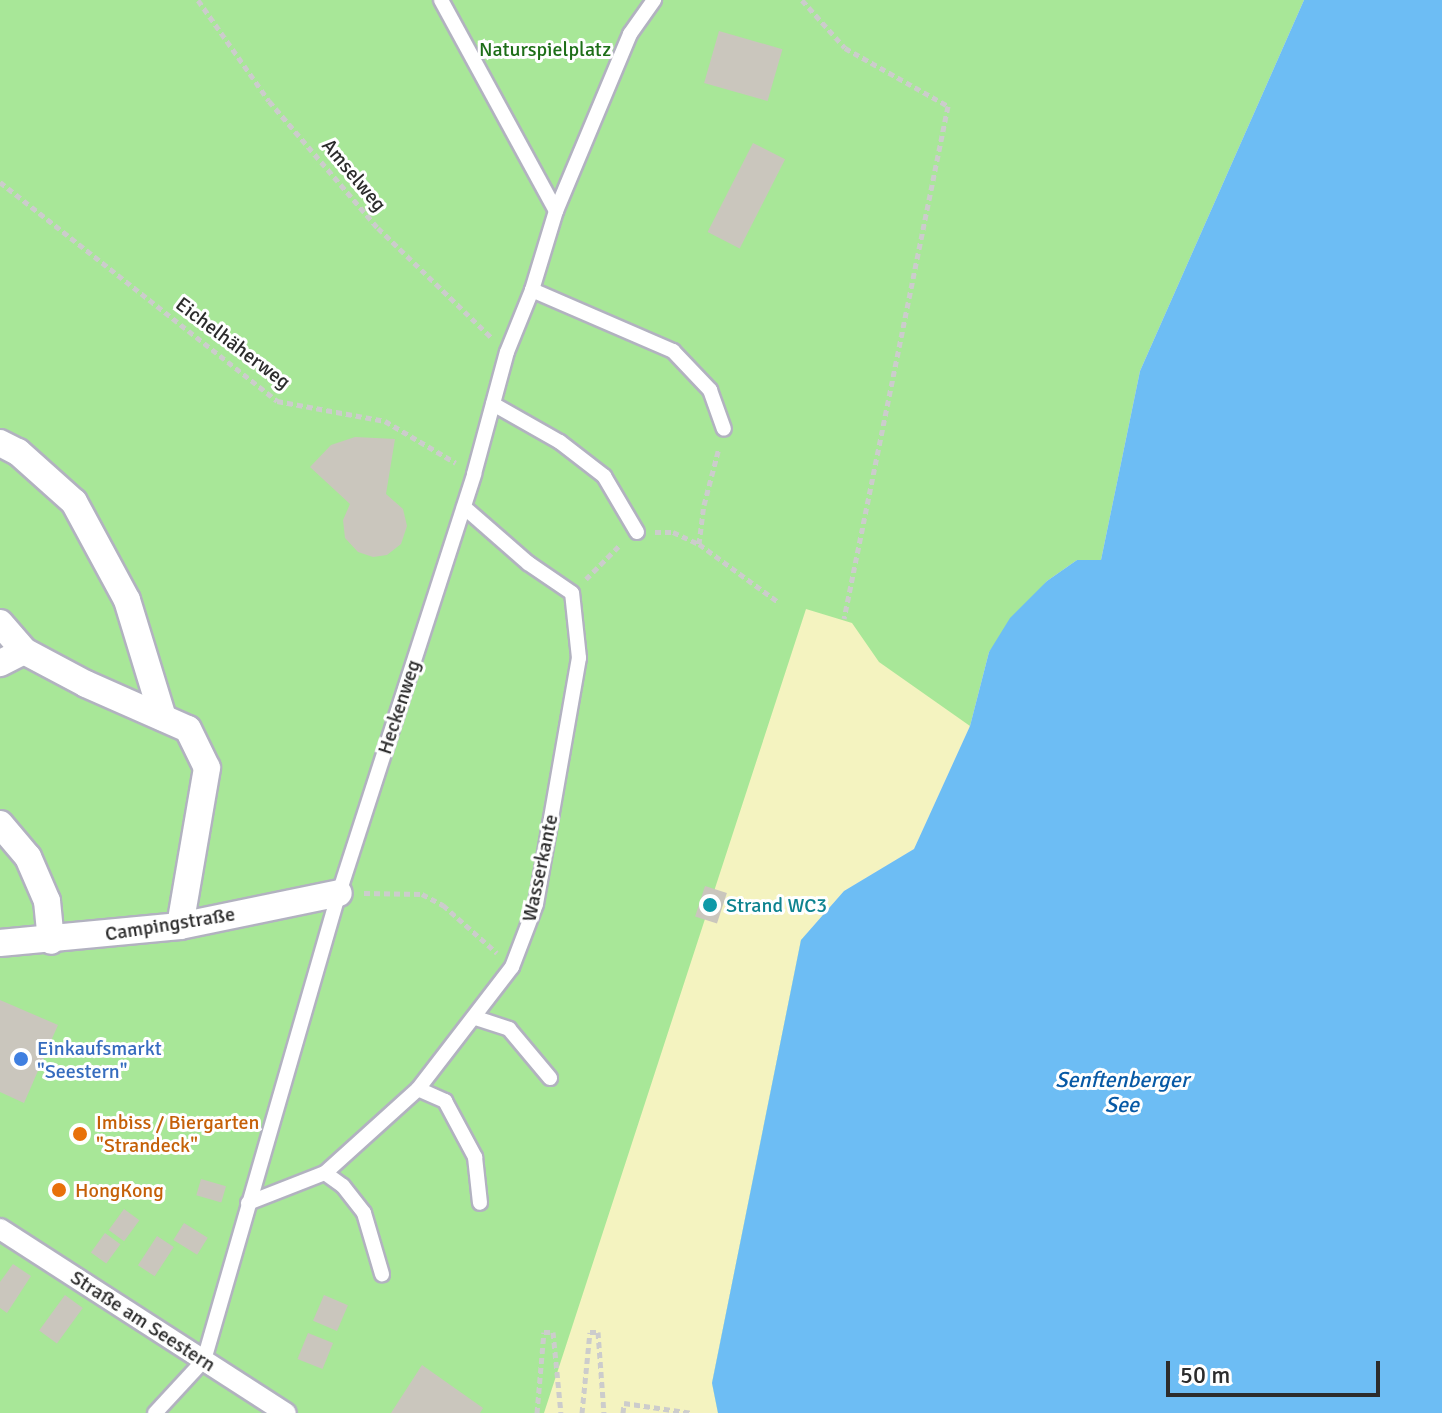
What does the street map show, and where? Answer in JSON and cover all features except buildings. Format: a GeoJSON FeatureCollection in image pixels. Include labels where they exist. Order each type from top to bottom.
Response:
{"type":"FeatureCollection","features":[{"type":"Feature","properties":{"kind":"street"},"geometry":{"type":"LineString","coordinates":[[0,443],[18,452],[74,502],[127,600],[163,718]]}},
{"type":"Feature","properties":{"kind":"street"},"geometry":{"type":"LineString","coordinates":[[0,623],[24,651],[86,684],[188,729],[207,768],[180,926]]}},
{"type":"Feature","properties":{"kind":"street"},"geometry":{"type":"LineString","coordinates":[[0,663],[24,651]]}},
{"type":"Feature","properties":{"kind":"street"},"geometry":{"type":"LineString","coordinates":[[0,824],[33,868],[47,901],[51,941]]}},
{"type":"Feature","properties":{"kind":"street","name":"Campingstraße"},"geometry":{"type":"LineString","coordinates":[[0,943],[51,941],[180,926],[339,893]]}},
{"type":"Feature","properties":{"kind":"street","name":"Straße am Seestern"},"geometry":{"type":"LineString","coordinates":[[0,1229],[286,1413]]}},
{"type":"Feature","properties":{"kind":"lane"},"geometry":{"type":"LineString","coordinates":[[441,0],[556,211]]}},
{"type":"Feature","properties":{"kind":"lane","name":"Heckenweg"},"geometry":{"type":"LineString","coordinates":[[155,1413],[204,1360],[339,893],[464,507],[507,352],[532,290],[556,211],[630,34],[654,0]]}},
{"type":"Feature","properties":{"kind":"lane"},"geometry":{"type":"LineString","coordinates":[[532,290],[673,351],[710,390],[724,429]]}},
{"type":"Feature","properties":{"kind":"lane"},"geometry":{"type":"LineString","coordinates":[[493,404],[560,442],[604,476],[637,532]]}},
{"type":"Feature","properties":{"kind":"lane","name":"Wasserkante"},"geometry":{"type":"LineString","coordinates":[[248,1203],[325,1173],[418,1089],[476,1018],[512,967],[536,904],[579,658],[572,593],[528,563],[464,507]]}},
{"type":"Feature","properties":{"kind":"lane"},"geometry":{"type":"LineString","coordinates":[[476,1018],[509,1029],[550,1078]]}},
{"type":"Feature","properties":{"kind":"lane"},"geometry":{"type":"LineString","coordinates":[[418,1089],[445,1101],[475,1157],[480,1203]]}},
{"type":"Feature","properties":{"kind":"lane"},"geometry":{"type":"LineString","coordinates":[[325,1173],[343,1186],[364,1213],[382,1274]]}},
{"type":"Feature","properties":{"kind":"path","name":"Amselweg"},"geometry":{"type":"LineString","coordinates":[[198,0],[269,101],[378,228],[507,352]]}},
{"type":"Feature","properties":{"kind":"path"},"geometry":{"type":"LineString","coordinates":[[802,0],[845,48],[948,106],[844,619]]}},
{"type":"Feature","properties":{"kind":"path","name":"Eichelhäherweg"},"geometry":{"type":"LineString","coordinates":[[0,182],[277,401],[385,421],[474,474]]}},
{"type":"Feature","properties":{"kind":"path"},"geometry":{"type":"LineString","coordinates":[[724,429],[704,505],[699,544],[777,601]]}},
{"type":"Feature","properties":{"kind":"path"},"geometry":{"type":"LineString","coordinates":[[339,893],[422,894],[443,905],[512,967]]}},
{"type":"Feature","properties":{"kind":"path"},"geometry":{"type":"LineString","coordinates":[[537,1413],[544,1332],[553,1332],[561,1413]]}},
{"type":"Feature","properties":{"kind":"path"},"geometry":{"type":"LineString","coordinates":[[582,1413],[590,1332],[598,1332],[604,1413]]}},
{"type":"Feature","properties":{"kind":"path"},"geometry":{"type":"LineString","coordinates":[[623,1413],[624,1403],[692,1413]]}},
{"type":"Feature","properties":{"kind":"green space","name":"Naturspielplatz"},"geometry":{"type":"Polygon","coordinates":[[[0,0],[1304,0],[1140,371],[1101,560],[1077,560],[1047,581],[989,652],[970,726],[801,940],[712,1383],[718,1413],[0,1413],[0,0]]]}},
{"type":"Feature","properties":{"kind":"sand"},"geometry":{"type":"Polygon","coordinates":[[[806,609],[852,623],[879,662],[970,726],[914,849],[844,891],[801,940],[712,1383],[718,1413],[544,1413],[806,609]]]}},
{"type":"Feature","properties":{"kind":"water","name":"Senftenberger See"},"geometry":{"type":"Polygon","coordinates":[[[1304,0],[1442,0],[1442,1413],[718,1413],[712,1383],[801,940],[844,891],[914,849],[970,726],[989,652],[1010,618],[1047,581],[1077,560],[1101,560],[1140,371],[1304,0]]]}},
{"type":"Feature","properties":{"kind":"place","name":"Strand WC3"},"geometry":{"type":"Point","coordinates":[710,905]}},
{"type":"Feature","properties":{"kind":"place","name":"Einkaufsmarkt \"Seestern\""},"geometry":{"type":"Point","coordinates":[21,1059]}},
{"type":"Feature","properties":{"kind":"place","name":"Imbiss / Biergarten \"Strandeck\""},"geometry":{"type":"Point","coordinates":[80,1134]}},
{"type":"Feature","properties":{"kind":"place","name":"HongKong"},"geometry":{"type":"Point","coordinates":[59,1190]}}]}
